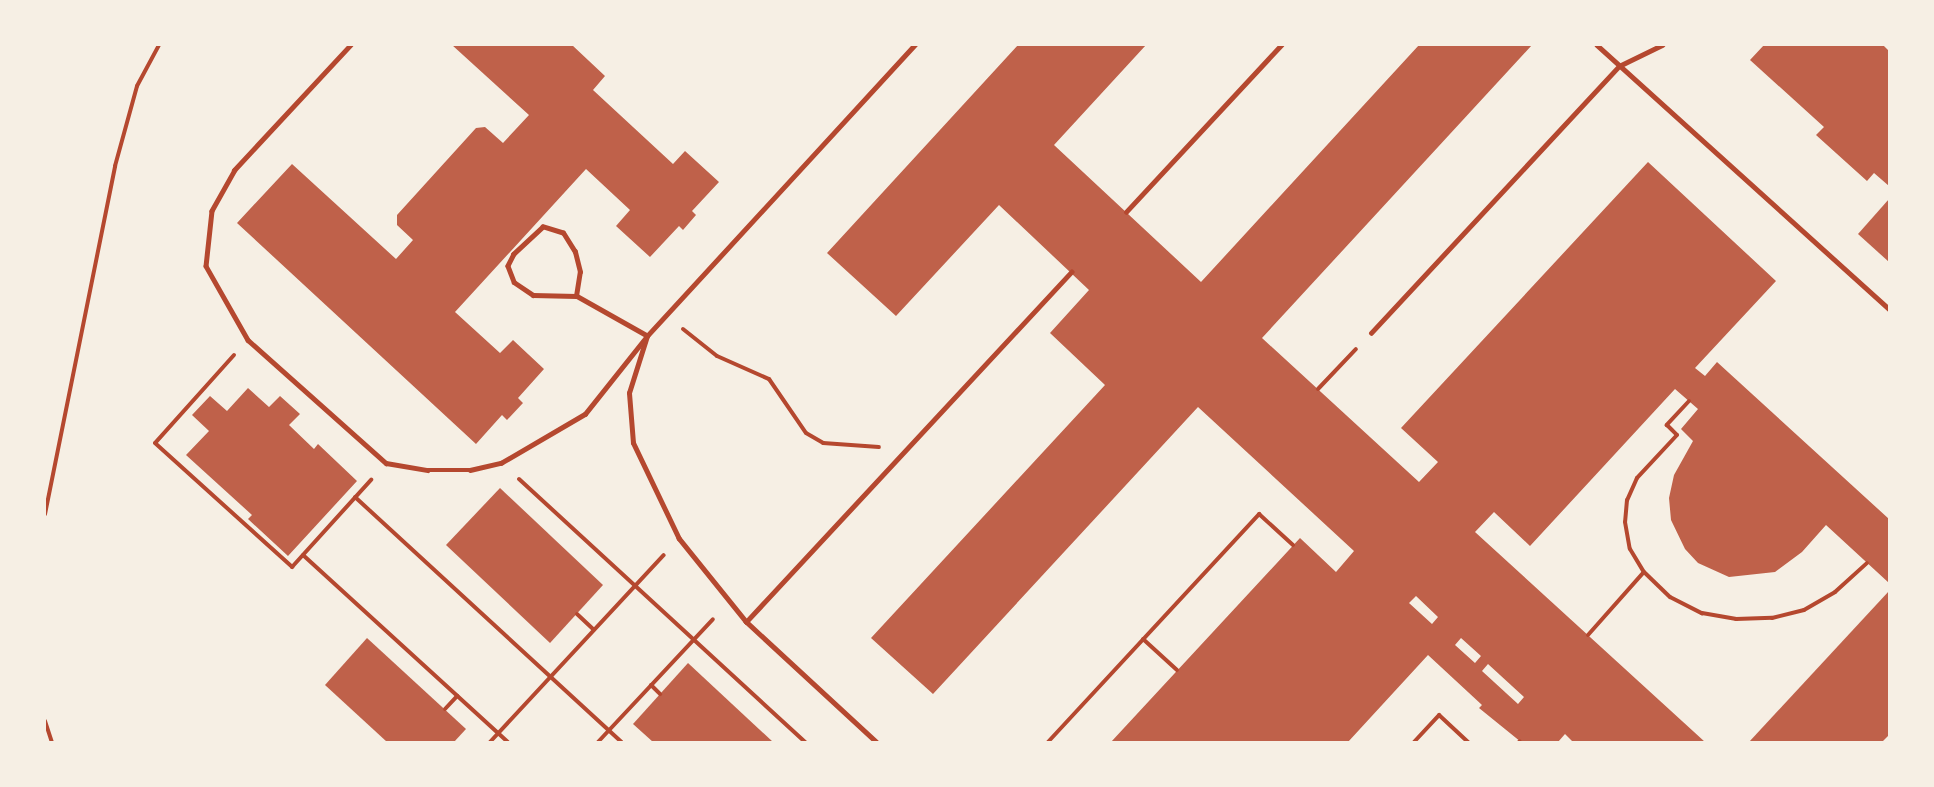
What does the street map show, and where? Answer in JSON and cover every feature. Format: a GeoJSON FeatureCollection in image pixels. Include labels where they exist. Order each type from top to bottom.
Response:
{"type":"FeatureCollection","features":[{"type":"Feature","properties":{"kind":"lane"},"geometry":{"type":"LineString","coordinates":[[351,45],[235,170],[212,211],[206,266],[248,340],[386,463],[427,470],[470,470],[501,463],[585,414],[647,336],[915,45]]}},
{"type":"Feature","properties":{"kind":"lane"},"geometry":{"type":"LineString","coordinates":[[1126,212],[1281,45]]}},
{"type":"Feature","properties":{"kind":"lane"},"geometry":{"type":"LineString","coordinates":[[1597,45],[1889,309]]}},
{"type":"Feature","properties":{"kind":"lane"},"geometry":{"type":"LineString","coordinates":[[1371,333],[1619,66],[1662,45]]}},
{"type":"Feature","properties":{"kind":"lane"},"geometry":{"type":"LineString","coordinates":[[576,296],[580,272],[575,252],[563,233],[543,227],[533,233],[511,260],[508,266],[514,282],[533,295],[576,296],[647,336]]}},
{"type":"Feature","properties":{"kind":"lane"},"geometry":{"type":"LineString","coordinates":[[746,622],[1071,272]]}},
{"type":"Feature","properties":{"kind":"lane"},"geometry":{"type":"LineString","coordinates":[[647,336],[629,393],[633,443],[679,539],[728,603],[746,622],[876,742]]}},
{"type":"Feature","properties":{"kind":"path"},"geometry":{"type":"LineString","coordinates":[[45,514],[115,166],[137,86],[159,45]]}},
{"type":"Feature","properties":{"kind":"path"},"geometry":{"type":"LineString","coordinates":[[666,315],[717,356],[769,380],[806,433],[824,443],[906,449]]}},
{"type":"Feature","properties":{"kind":"path"},"geometry":{"type":"LineString","coordinates":[[1318,389],[1371,333]]}},
{"type":"Feature","properties":{"kind":"path"},"geometry":{"type":"LineString","coordinates":[[248,340],[155,443],[292,567],[386,463]]}},
{"type":"Feature","properties":{"kind":"path"},"geometry":{"type":"LineString","coordinates":[[1689,401],[1667,425],[1677,435],[1637,478],[1627,500],[1625,522],[1630,549],[1644,572],[1670,597],[1702,613],[1736,619],[1772,618],[1804,610],[1835,592],[1868,563]]}},
{"type":"Feature","properties":{"kind":"path"},"geometry":{"type":"LineString","coordinates":[[501,463],[805,742]]}},
{"type":"Feature","properties":{"kind":"path"},"geometry":{"type":"LineString","coordinates":[[355,497],[621,742]]}},
{"type":"Feature","properties":{"kind":"path"},"geometry":{"type":"LineString","coordinates":[[1048,742],[1259,514],[1293,545]]}},
{"type":"Feature","properties":{"kind":"path"},"geometry":{"type":"LineString","coordinates":[[490,742],[679,539]]}},
{"type":"Feature","properties":{"kind":"path"},"geometry":{"type":"LineString","coordinates":[[303,555],[508,742]]}},
{"type":"Feature","properties":{"kind":"path"},"geometry":{"type":"LineString","coordinates":[[1588,635],[1644,572]]}},
{"type":"Feature","properties":{"kind":"path"},"geometry":{"type":"LineString","coordinates":[[598,742],[728,603]]}},
{"type":"Feature","properties":{"kind":"path"},"geometry":{"type":"LineString","coordinates":[[577,614],[594,630]]}},
{"type":"Feature","properties":{"kind":"path"},"geometry":{"type":"LineString","coordinates":[[1143,639],[1177,670]]}},
{"type":"Feature","properties":{"kind":"path"},"geometry":{"type":"LineString","coordinates":[[651,685],[660,693]]}},
{"type":"Feature","properties":{"kind":"path"},"geometry":{"type":"LineString","coordinates":[[445,709],[457,696]]}},
{"type":"Feature","properties":{"kind":"path"},"geometry":{"type":"LineString","coordinates":[[1414,742],[1439,716],[1468,742]]}},
{"type":"Feature","properties":{"kind":"path"},"geometry":{"type":"LineString","coordinates":[[45,721],[52,742]]}},
{"type":"Feature","properties":{"kind":"building"},"geometry":{"type":"Polygon","coordinates":[[[452,45],[572,45],[605,76],[593,90],[673,164],[685,151],[719,182],[692,211],[696,215],[683,230],[679,226],[650,257],[616,226],[630,210],[586,169],[455,312],[500,353],[513,340],[544,369],[518,398],[523,403],[507,420],[502,415],[476,444],[237,223],[292,164],[396,259],[413,240],[397,225],[397,215],[476,128],[485,127],[503,143],[529,115],[452,45]]]}},
{"type":"Feature","properties":{"kind":"building"},"geometry":{"type":"Polygon","coordinates":[[[1018,45],[1146,45],[1054,145],[1201,282],[1419,45],[1532,45],[1262,338],[1419,482],[1438,462],[1401,428],[1648,162],[1776,281],[1695,368],[1705,376],[1717,362],[1889,519],[1889,583],[1826,525],[1802,552],[1775,572],[1729,577],[1698,563],[1685,549],[1671,520],[1669,498],[1674,475],[1693,441],[1681,429],[1698,409],[1675,389],[1530,546],[1494,512],[1475,532],[1705,742],[1573,742],[1565,734],[1558,742],[1521,742],[1479,708],[1482,705],[1428,655],[1348,742],[1111,742],[1300,538],[1336,572],[1354,551],[1198,407],[933,694],[871,638],[1105,385],[1050,333],[1089,290],[999,205],[896,316],[827,253],[1018,45]],[[1416,596],[1409,603],[1432,624],[1438,617],[1416,596]],[[1461,638],[1455,645],[1475,663],[1481,656],[1461,638]],[[1488,664],[1482,671],[1518,704],[1524,697],[1488,664]]]}},
{"type":"Feature","properties":{"kind":"building"},"geometry":{"type":"Polygon","coordinates":[[[1764,45],[1883,45],[1889,51],[1889,186],[1874,173],[1867,181],[1816,135],[1824,127],[1750,60],[1764,45]]]}},
{"type":"Feature","properties":{"kind":"building"},"geometry":{"type":"Polygon","coordinates":[[[1889,199],[1889,262],[1858,234],[1889,199]]]}},
{"type":"Feature","properties":{"kind":"building"},"geometry":{"type":"Polygon","coordinates":[[[248,388],[269,407],[280,396],[300,414],[289,425],[314,449],[318,444],[357,481],[288,556],[248,519],[252,515],[186,455],[209,431],[192,415],[210,396],[227,411],[248,388]]]}},
{"type":"Feature","properties":{"kind":"building"},"geometry":{"type":"Polygon","coordinates":[[[500,488],[603,585],[550,643],[446,545],[500,488]]]}},
{"type":"Feature","properties":{"kind":"building"},"geometry":{"type":"Polygon","coordinates":[[[1889,591],[1889,735],[1882,742],[1749,742],[1889,591]]]}},
{"type":"Feature","properties":{"kind":"building"},"geometry":{"type":"Polygon","coordinates":[[[367,638],[466,729],[454,742],[387,742],[325,685],[367,638]]]}},
{"type":"Feature","properties":{"kind":"building"},"geometry":{"type":"Polygon","coordinates":[[[688,663],[773,742],[653,742],[633,724],[688,663]]]}}]}
